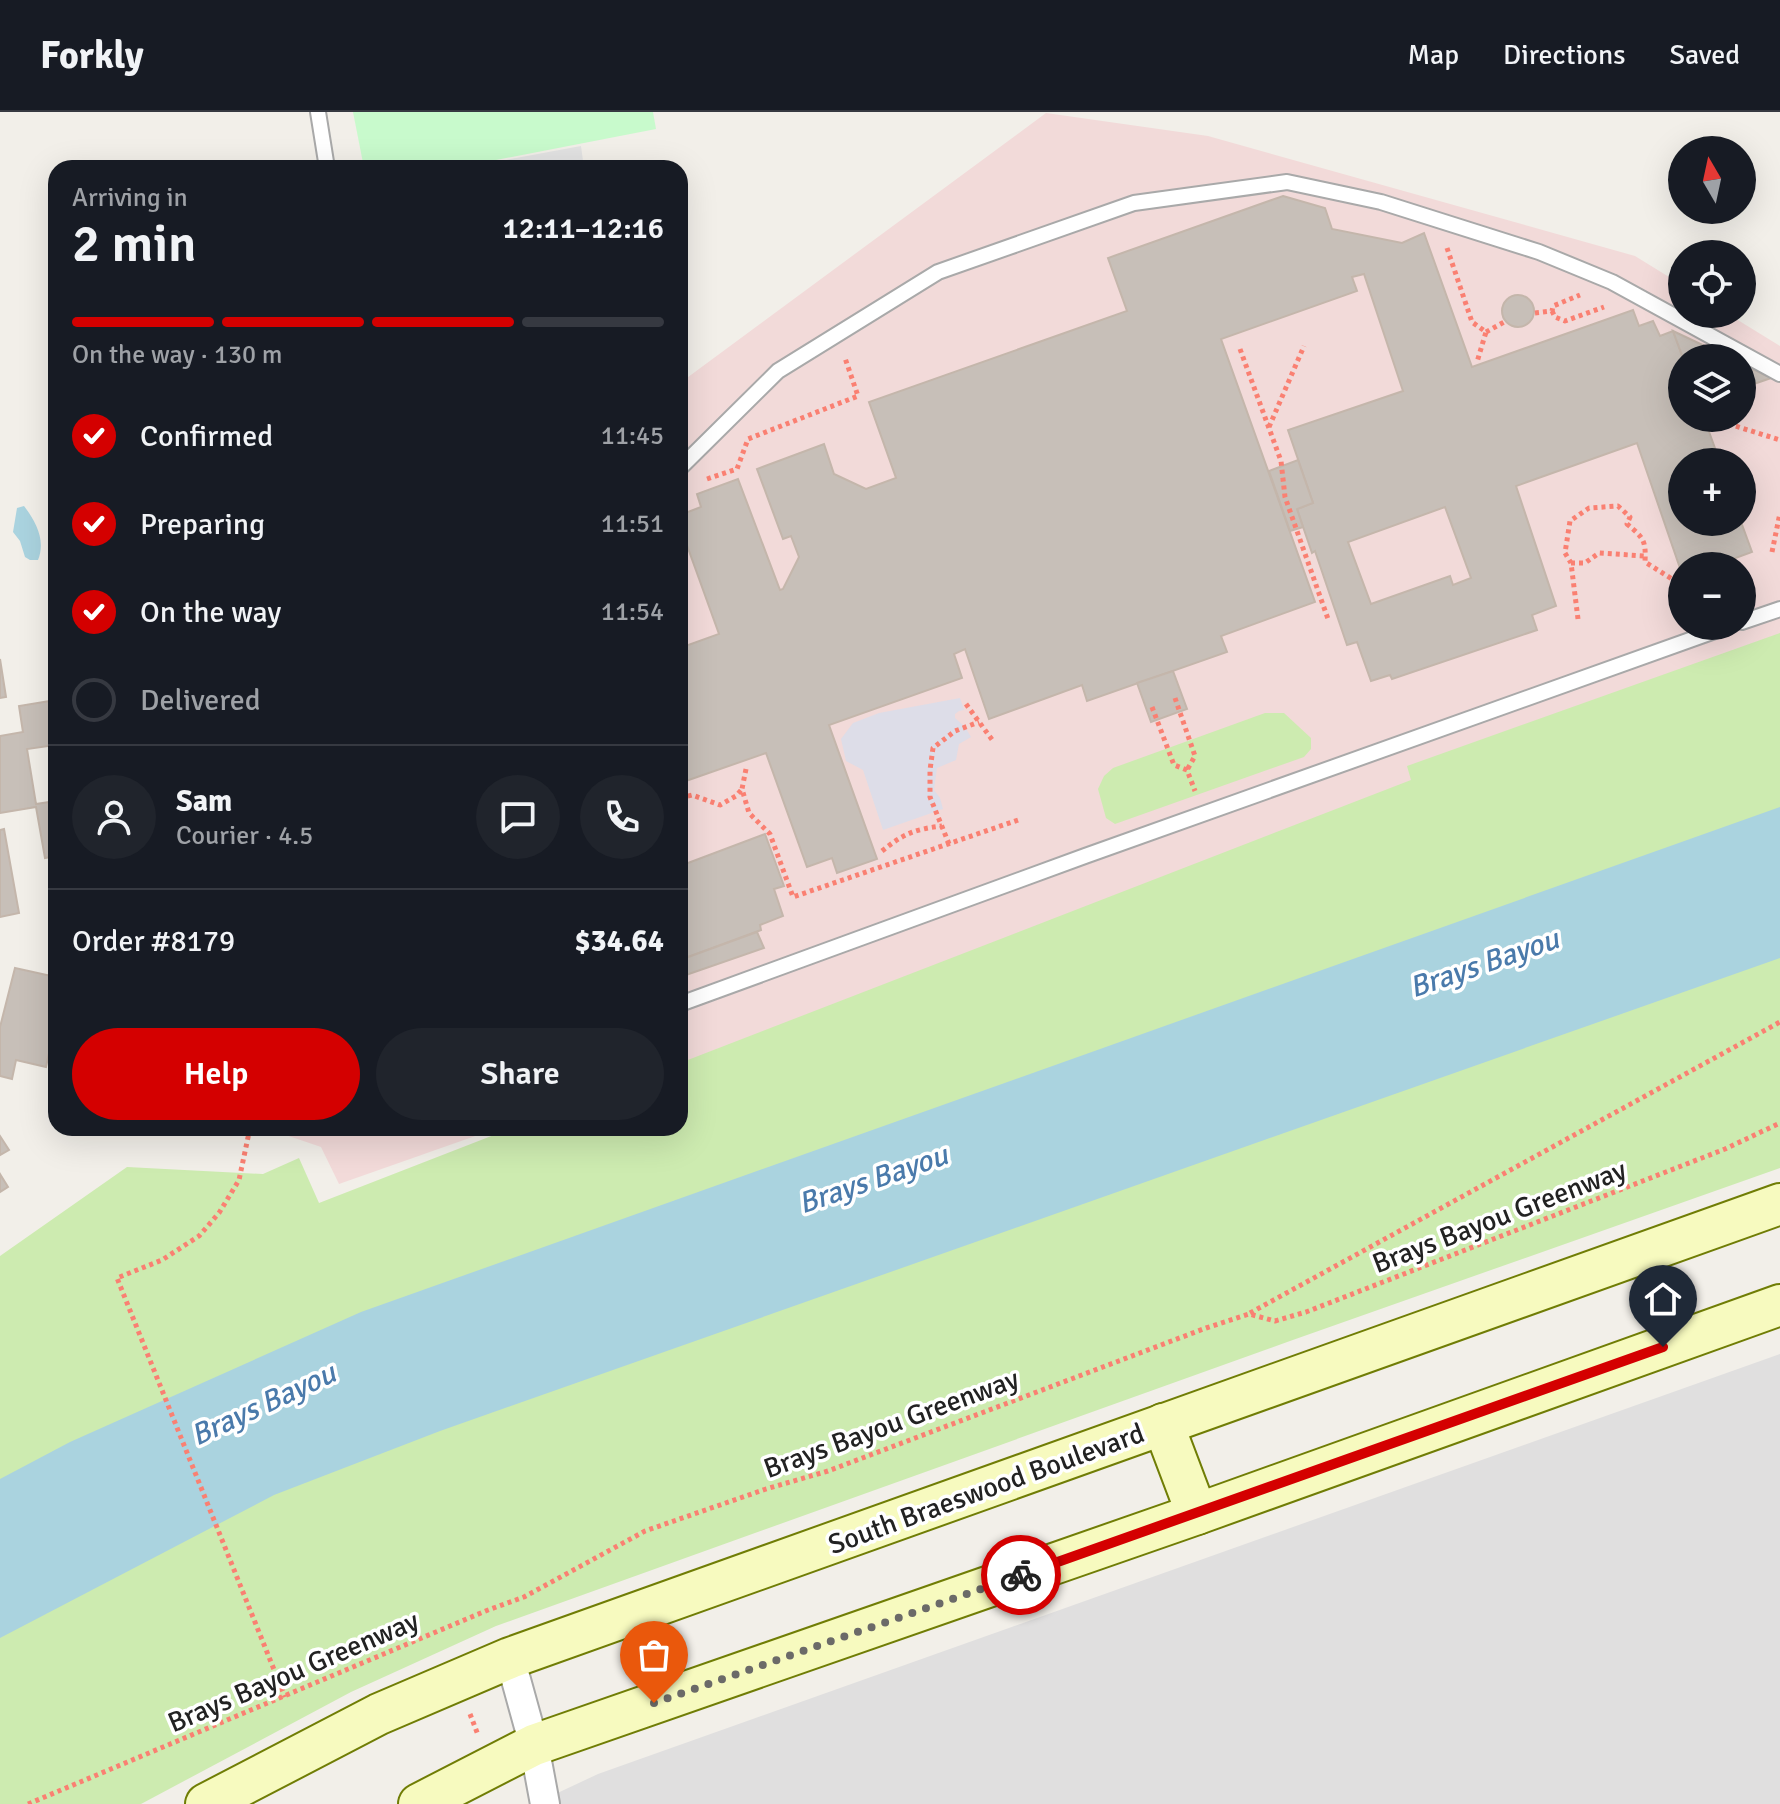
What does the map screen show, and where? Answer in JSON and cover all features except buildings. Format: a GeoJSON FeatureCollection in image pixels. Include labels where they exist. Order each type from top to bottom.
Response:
{"type":"FeatureCollection","features":[{"type":"Feature","properties":{"kind":"main road","name":"South Braeswood Boulevard"},"geometry":{"type":"LineString","coordinates":[[206,1804],[379,1714],[510,1658],[1780,1204]]}},
{"type":"Feature","properties":{"kind":"main road"},"geometry":{"type":"LineString","coordinates":[[419,1804],[534,1745],[1197,1514],[1780,1305]]}},
{"type":"Feature","properties":{"kind":"main road"},"geometry":{"type":"LineString","coordinates":[[1163,1424],[1197,1514]]}},
{"type":"Feature","properties":{"kind":"street"},"geometry":{"type":"LineString","coordinates":[[510,1658],[534,1745],[545,1804]]}},
{"type":"Feature","properties":{"kind":"lane"},"geometry":{"type":"LineString","coordinates":[[318,112],[326,160]]}},
{"type":"Feature","properties":{"kind":"lane"},"geometry":{"type":"LineString","coordinates":[[688,460],[778,371],[938,272],[1134,203],[1287,182],[1381,202],[1539,252],[1612,282],[1780,374]]}},
{"type":"Feature","properties":{"kind":"lane"},"geometry":{"type":"LineString","coordinates":[[1756,617],[1780,609]]}},
{"type":"Feature","properties":{"kind":"lane"},"geometry":{"type":"LineString","coordinates":[[688,1001],[1690,640]]}},
{"type":"Feature","properties":{"kind":"path"},"geometry":{"type":"LineString","coordinates":[[1437,220],[1472,322],[1486,332]]}},
{"type":"Feature","properties":{"kind":"path"},"geometry":{"type":"LineString","coordinates":[[1612,282],[1553,306],[1555,317],[1565,321],[1637,296]]}},
{"type":"Feature","properties":{"kind":"path"},"geometry":{"type":"LineString","coordinates":[[1535,313],[1552,311]]}},
{"type":"Feature","properties":{"kind":"path"},"geometry":{"type":"LineString","coordinates":[[1477,362],[1486,332],[1506,321]]}},
{"type":"Feature","properties":{"kind":"path"},"geometry":{"type":"LineString","coordinates":[[697,482],[737,469],[748,439],[858,396],[837,334]]}},
{"type":"Feature","properties":{"kind":"path"},"geometry":{"type":"LineString","coordinates":[[1268,428],[1304,346]]}},
{"type":"Feature","properties":{"kind":"path"},"geometry":{"type":"LineString","coordinates":[[1240,349],[1281,461],[1285,497],[1328,619]]}},
{"type":"Feature","properties":{"kind":"path"},"geometry":{"type":"LineString","coordinates":[[1754,432],[1780,440]]}},
{"type":"Feature","properties":{"kind":"path"},"geometry":{"type":"LineString","coordinates":[[1578,619],[1571,563],[1565,553],[1570,521],[1589,508],[1618,506],[1630,517],[1627,524],[1646,545],[1645,562],[1668,576]]}},
{"type":"Feature","properties":{"kind":"path"},"geometry":{"type":"LineString","coordinates":[[1772,552],[1780,513]]}},
{"type":"Feature","properties":{"kind":"path"},"geometry":{"type":"LineString","coordinates":[[1571,563],[1585,563],[1599,553],[1645,556]]}},
{"type":"Feature","properties":{"kind":"path"},"geometry":{"type":"LineString","coordinates":[[1175,698],[1195,756],[1187,770]]}},
{"type":"Feature","properties":{"kind":"path"},"geometry":{"type":"LineString","coordinates":[[966,704],[993,741]]}},
{"type":"Feature","properties":{"kind":"path"},"geometry":{"type":"LineString","coordinates":[[1152,707],[1174,765],[1187,770],[1203,814]]}},
{"type":"Feature","properties":{"kind":"path"},"geometry":{"type":"LineString","coordinates":[[949,844],[930,797],[933,748],[955,731],[979,722]]}},
{"type":"Feature","properties":{"kind":"path"},"geometry":{"type":"LineString","coordinates":[[746,769],[742,789],[749,813],[770,834],[793,897],[1021,819]]}},
{"type":"Feature","properties":{"kind":"path"},"geometry":{"type":"LineString","coordinates":[[688,796],[720,805],[742,789]]}},
{"type":"Feature","properties":{"kind":"path"},"geometry":{"type":"LineString","coordinates":[[882,851],[912,831],[942,826]]}},
{"type":"Feature","properties":{"kind":"path"},"geometry":{"type":"LineString","coordinates":[[1249,1314],[1780,1022]]}},
{"type":"Feature","properties":{"kind":"path","name":"Brays Bayou Greenway"},"geometry":{"type":"LineString","coordinates":[[28,1804],[524,1597],[657,1527],[828,1471],[1206,1328],[1249,1314],[1275,1321],[1306,1312],[1725,1149],[1780,1123]]}},
{"type":"Feature","properties":{"kind":"path"},"geometry":{"type":"LineString","coordinates":[[248,1136],[239,1180],[219,1213],[199,1236],[162,1260],[117,1278],[285,1697]]}},
{"type":"Feature","properties":{"kind":"path"},"geometry":{"type":"LineString","coordinates":[[465,1702],[480,1740]]}},
{"type":"Feature","properties":{"kind":"shaded area"},"geometry":{"type":"Polygon","coordinates":[[[1046,113],[1208,136],[1635,256],[1668,276],[1668,328],[1751,328],[1780,346],[1780,681],[688,1062],[688,377],[1046,113]]]}},
{"type":"Feature","properties":{"kind":"shaded area"},"geometry":{"type":"Polygon","coordinates":[[[581,146],[583,160],[506,160],[581,146]]]}},
{"type":"Feature","properties":{"kind":"shaded area"},"geometry":{"type":"Polygon","coordinates":[[[960,698],[964,710],[955,714],[955,718],[971,737],[959,744],[956,760],[937,768],[934,790],[943,809],[883,830],[863,770],[846,761],[841,739],[853,723],[879,713],[960,698]]]}},
{"type":"Feature","properties":{"kind":"shaded area"},"geometry":{"type":"Polygon","coordinates":[[[289,1136],[475,1136],[339,1184],[321,1147],[289,1136]]]}},
{"type":"Feature","properties":{"kind":"shaded area"},"geometry":{"type":"Polygon","coordinates":[[[1780,1354],[1780,1804],[534,1804],[598,1774],[1780,1354]]]}},
{"type":"Feature","properties":{"kind":"green space"},"geometry":{"type":"Polygon","coordinates":[[[353,112],[653,112],[656,129],[496,160],[362,160],[353,112]]]}},
{"type":"Feature","properties":{"kind":"green space"},"geometry":{"type":"Polygon","coordinates":[[[1780,633],[1780,1168],[496,1626],[351,1692],[141,1804],[0,1804],[0,1256],[127,1167],[263,1174],[299,1158],[319,1203],[491,1136],[688,1136],[688,1060],[1411,780],[1407,766],[1780,633]]]}},
{"type":"Feature","properties":{"kind":"green space"},"geometry":{"type":"Polygon","coordinates":[[[1265,713],[1284,713],[1311,738],[1311,749],[1304,757],[1115,824],[1106,818],[1098,789],[1104,776],[1113,768],[1265,713]]]}},
{"type":"Feature","properties":{"kind":"water"},"geometry":{"type":"Polygon","coordinates":[[[24,506],[38,532],[41,545],[38,560],[25,557],[20,541],[13,532],[17,508],[24,506]]]}},
{"type":"Feature","properties":{"kind":"water","name":"Brays Bayou"},"geometry":{"type":"Polygon","coordinates":[[[1780,807],[1780,958],[440,1431],[274,1495],[0,1638],[0,1479],[70,1442],[361,1312],[1780,807]]]}},
{"type":"Feature","properties":{"kind":"way so far"},"geometry":{"type":"LineString","coordinates":[[654,1703],[1021,1575]]}},
{"type":"Feature","properties":{"kind":"route"},"geometry":{"type":"LineString","coordinates":[[1021,1575],[1663,1347]]}}]}
